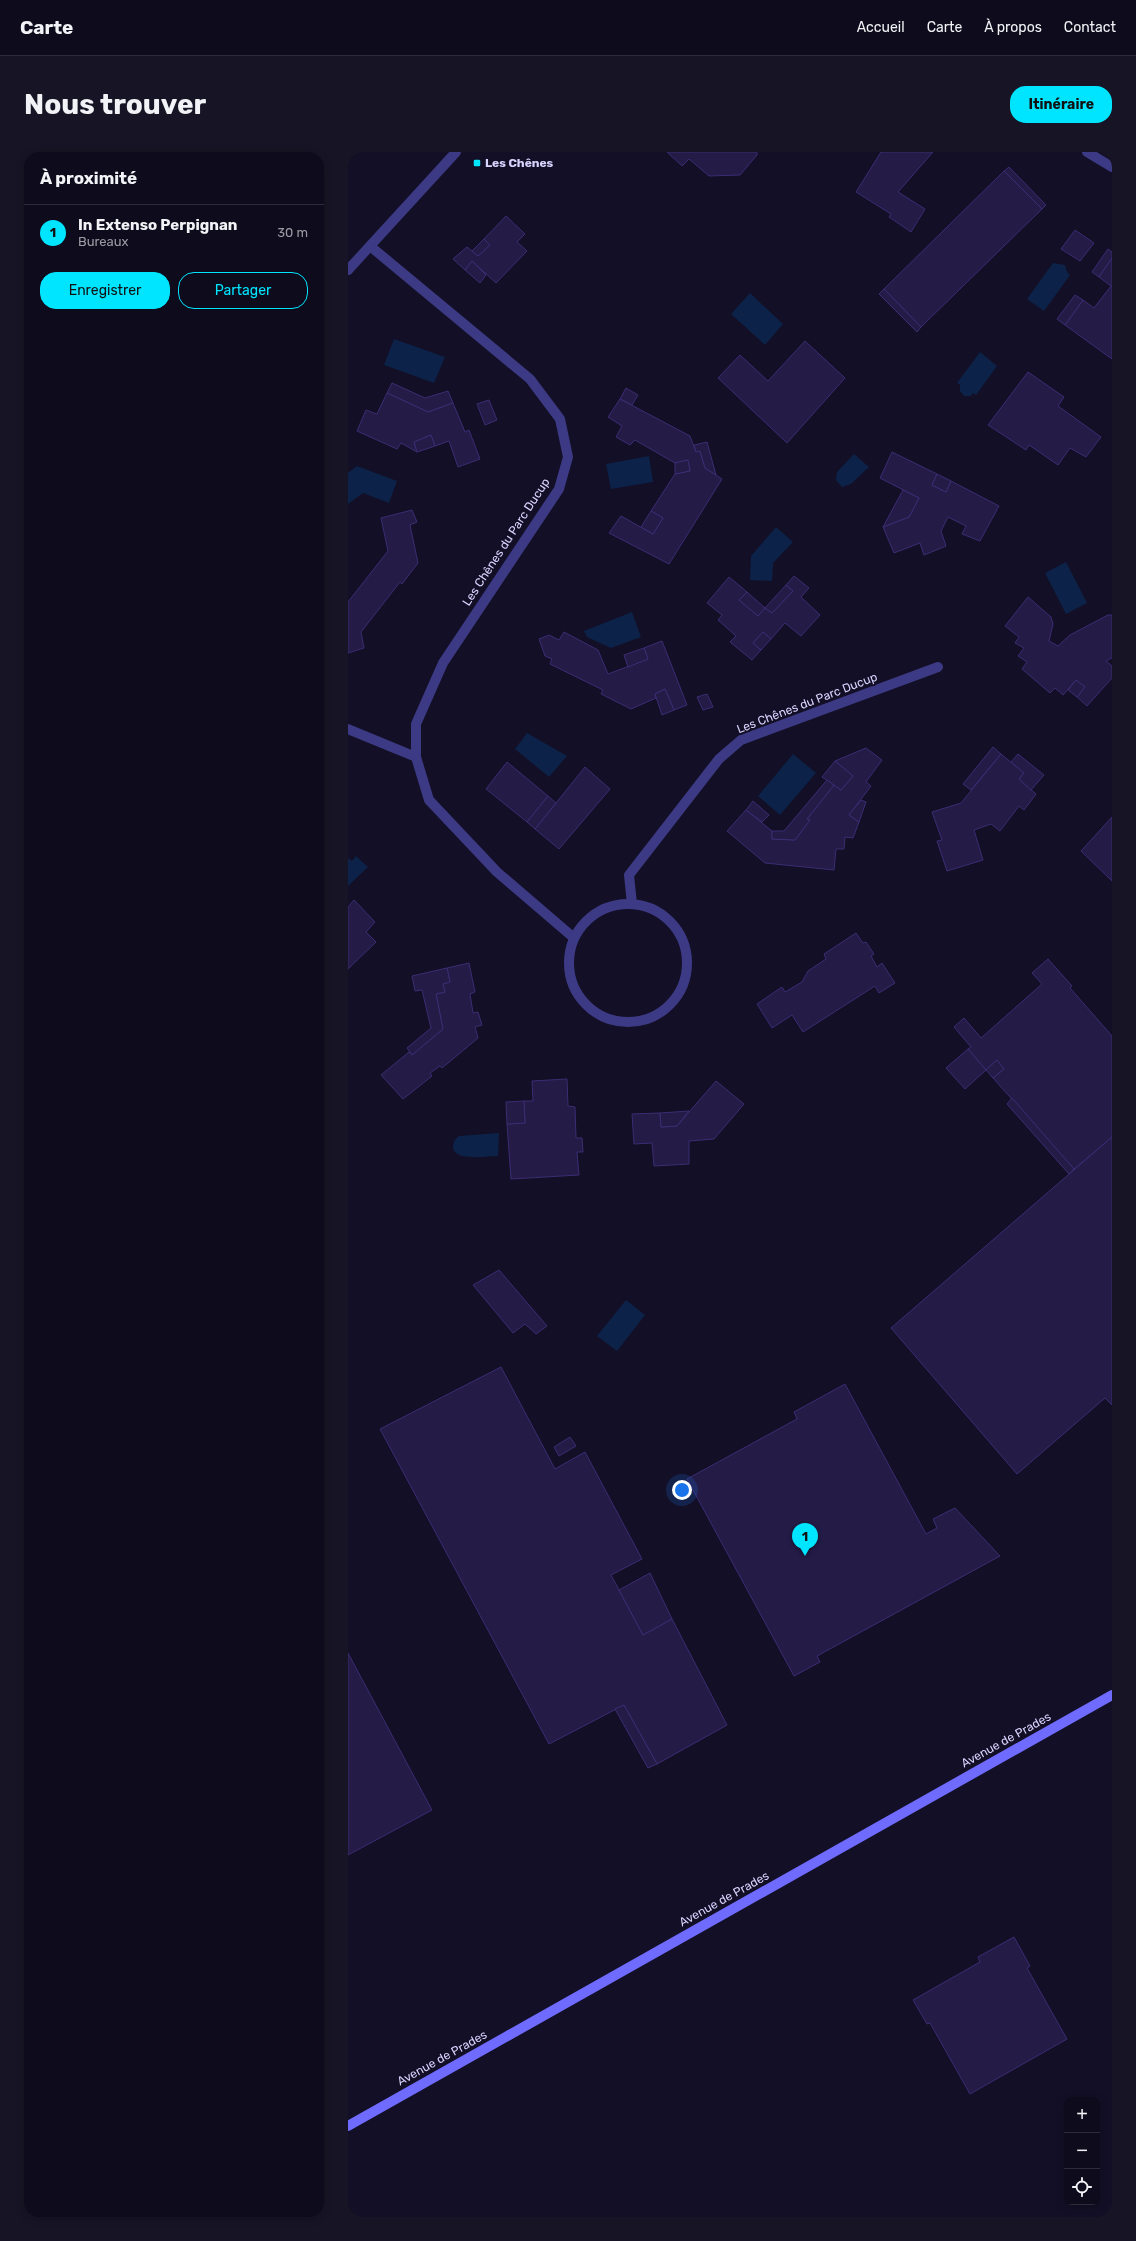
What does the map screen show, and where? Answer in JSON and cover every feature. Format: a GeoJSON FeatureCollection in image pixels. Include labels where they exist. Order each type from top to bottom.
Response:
{"type":"FeatureCollection","features":[{"type":"Feature","properties":{"kind":"main road","name":"Avenue de Prades"},"geometry":{"type":"LineString","coordinates":[[348,2126],[1112,1694]]}},
{"type":"Feature","properties":{"kind":"street"},"geometry":{"type":"LineString","coordinates":[[348,270],[456,152]]}},
{"type":"Feature","properties":{"kind":"street"},"geometry":{"type":"LineString","coordinates":[[1087,152],[1112,167]]}},
{"type":"Feature","properties":{"kind":"street","name":"Les Chênes du Parc Ducup"},"geometry":{"type":"LineString","coordinates":[[370,246],[530,379],[560,419],[568,457],[559,489],[443,663],[416,724],[416,757],[429,800],[497,872],[574,938]]}},
{"type":"Feature","properties":{"kind":"street","name":"Les Chênes du Parc Ducup"},"geometry":{"type":"LineString","coordinates":[[632,904],[629,875],[719,759],[741,740],[938,667]]}},
{"type":"Feature","properties":{"kind":"street"},"geometry":{"type":"LineString","coordinates":[[348,729],[416,757]]}},
{"type":"Feature","properties":{"kind":"street"},"geometry":{"type":"LineString","coordinates":[[632,904],[652,909],[668,920],[680,935],[686,954],[686,974],[679,993],[666,1008],[649,1018],[629,1022],[609,1019],[592,1010],[578,995],[570,977],[569,957],[574,938],[584,923],[598,912],[615,905],[632,904]]}},
{"type":"Feature","properties":{"kind":"water"},"geometry":{"type":"Polygon","coordinates":[[[1053,263],[1065,265],[1067,272],[1070,275],[1044,311],[1027,299],[1053,263]]]}},
{"type":"Feature","properties":{"kind":"water"},"geometry":{"type":"Polygon","coordinates":[[[750,293],[783,324],[765,345],[731,314],[750,293]]]}},
{"type":"Feature","properties":{"kind":"water"},"geometry":{"type":"Polygon","coordinates":[[[394,339],[445,357],[434,383],[384,365],[394,339]]]}},
{"type":"Feature","properties":{"kind":"water"},"geometry":{"type":"Polygon","coordinates":[[[980,352],[997,366],[976,395],[973,393],[971,396],[964,396],[960,391],[960,385],[957,383],[980,352]]]}},
{"type":"Feature","properties":{"kind":"water"},"geometry":{"type":"Polygon","coordinates":[[[854,454],[869,467],[851,484],[842,487],[836,480],[837,472],[854,454]]]}},
{"type":"Feature","properties":{"kind":"water"},"geometry":{"type":"Polygon","coordinates":[[[649,456],[653,482],[611,489],[606,464],[649,456]]]}},
{"type":"Feature","properties":{"kind":"water"},"geometry":{"type":"Polygon","coordinates":[[[357,466],[397,481],[389,503],[363,493],[348,504],[348,473],[357,466]]]}},
{"type":"Feature","properties":{"kind":"water"},"geometry":{"type":"Polygon","coordinates":[[[776,527],[793,542],[773,563],[772,581],[750,580],[751,556],[776,527]]]}},
{"type":"Feature","properties":{"kind":"water"},"geometry":{"type":"Polygon","coordinates":[[[1066,562],[1087,603],[1066,614],[1045,573],[1066,562]]]}},
{"type":"Feature","properties":{"kind":"water"},"geometry":{"type":"Polygon","coordinates":[[[632,612],[641,637],[611,648],[587,637],[584,631],[632,612]]]}},
{"type":"Feature","properties":{"kind":"water"},"geometry":{"type":"Polygon","coordinates":[[[527,733],[567,756],[549,777],[515,749],[527,733]]]}},
{"type":"Feature","properties":{"kind":"water"},"geometry":{"type":"Polygon","coordinates":[[[793,754],[816,773],[780,815],[758,796],[793,754]]]}},
{"type":"Feature","properties":{"kind":"water"},"geometry":{"type":"Polygon","coordinates":[[[356,856],[368,867],[348,886],[348,858],[352,861],[356,856]]]}},
{"type":"Feature","properties":{"kind":"water"},"geometry":{"type":"Polygon","coordinates":[[[499,1133],[498,1156],[472,1157],[459,1155],[455,1152],[453,1147],[454,1141],[459,1136],[499,1133]]]}},
{"type":"Feature","properties":{"kind":"water"},"geometry":{"type":"Polygon","coordinates":[[[626,1300],[645,1315],[617,1351],[597,1336],[626,1300]]]}},
{"type":"Feature","properties":{"kind":"building"},"geometry":{"type":"Polygon","coordinates":[[[667,152],[757,152],[757,155],[740,175],[709,176],[689,159],[682,166],[667,152]]]}},
{"type":"Feature","properties":{"kind":"building"},"geometry":{"type":"Polygon","coordinates":[[[881,152],[933,152],[898,192],[925,209],[911,232],[889,217],[891,214],[856,192],[881,152]]]}},
{"type":"Feature","properties":{"kind":"building"},"geometry":{"type":"Polygon","coordinates":[[[1009,167],[1046,205],[1042,209],[1004,171],[1009,167]]]}},
{"type":"Feature","properties":{"kind":"building"},"geometry":{"type":"Polygon","coordinates":[[[1004,171],[1042,209],[921,327],[884,289],[1004,171]]]}},
{"type":"Feature","properties":{"kind":"building"},"geometry":{"type":"Polygon","coordinates":[[[506,216],[525,234],[517,242],[527,251],[496,283],[472,261],[465,270],[453,259],[467,247],[478,256],[490,245],[484,239],[506,216]]]}},
{"type":"Feature","properties":{"kind":"building"},"geometry":{"type":"Polygon","coordinates":[[[1075,230],[1094,243],[1080,261],[1061,249],[1075,230]]]}},
{"type":"Feature","properties":{"kind":"building"},"geometry":{"type":"Polygon","coordinates":[[[484,239],[490,245],[478,256],[472,251],[484,239]]]}},
{"type":"Feature","properties":{"kind":"building"},"geometry":{"type":"Polygon","coordinates":[[[1108,249],[1112,252],[1112,258],[1099,277],[1092,272],[1108,249]]]}},
{"type":"Feature","properties":{"kind":"building"},"geometry":{"type":"Polygon","coordinates":[[[1112,258],[1112,359],[1065,325],[1083,300],[1094,308],[1111,286],[1099,277],[1112,258]]]}},
{"type":"Feature","properties":{"kind":"building"},"geometry":{"type":"Polygon","coordinates":[[[472,261],[486,275],[480,283],[465,270],[472,261]]]}},
{"type":"Feature","properties":{"kind":"building"},"geometry":{"type":"Polygon","coordinates":[[[884,289],[921,327],[917,332],[879,294],[884,289]]]}},
{"type":"Feature","properties":{"kind":"building"},"geometry":{"type":"Polygon","coordinates":[[[1075,295],[1083,300],[1065,325],[1057,319],[1075,295]]]}},
{"type":"Feature","properties":{"kind":"building"},"geometry":{"type":"Polygon","coordinates":[[[805,341],[845,378],[787,443],[718,378],[740,355],[768,381],[805,341]]]}},
{"type":"Feature","properties":{"kind":"building"},"geometry":{"type":"Polygon","coordinates":[[[1028,372],[1064,397],[1058,406],[1101,437],[1086,457],[1070,448],[1058,465],[1029,445],[1026,450],[988,425],[1028,372]]]}},
{"type":"Feature","properties":{"kind":"building"},"geometry":{"type":"Polygon","coordinates":[[[392,383],[425,398],[448,391],[453,403],[428,412],[387,393],[392,383]]]}},
{"type":"Feature","properties":{"kind":"building"},"geometry":{"type":"Polygon","coordinates":[[[626,388],[638,395],[632,405],[620,399],[626,388]]]}},
{"type":"Feature","properties":{"kind":"building"},"geometry":{"type":"Polygon","coordinates":[[[387,393],[428,412],[453,403],[465,432],[469,430],[480,459],[458,467],[449,441],[435,446],[431,435],[414,442],[417,452],[401,443],[397,449],[357,431],[366,410],[377,414],[387,393]]]}},
{"type":"Feature","properties":{"kind":"building"},"geometry":{"type":"Polygon","coordinates":[[[620,399],[690,436],[696,452],[700,451],[705,468],[722,479],[669,564],[609,533],[621,516],[653,534],[663,518],[651,511],[675,474],[690,471],[688,460],[675,463],[635,440],[630,445],[616,437],[622,426],[608,417],[620,399]]]}},
{"type":"Feature","properties":{"kind":"building"},"geometry":{"type":"Polygon","coordinates":[[[489,400],[497,420],[485,425],[477,404],[489,400]]]}},
{"type":"Feature","properties":{"kind":"building"},"geometry":{"type":"Polygon","coordinates":[[[431,435],[435,446],[417,452],[414,442],[431,435]]]}},
{"type":"Feature","properties":{"kind":"building"},"geometry":{"type":"Polygon","coordinates":[[[707,442],[716,475],[705,468],[700,451],[696,452],[694,445],[707,442]]]}},
{"type":"Feature","properties":{"kind":"building"},"geometry":{"type":"Polygon","coordinates":[[[892,452],[937,474],[932,485],[946,492],[951,481],[999,506],[980,541],[962,534],[966,526],[948,517],[941,531],[946,546],[924,555],[920,543],[894,553],[883,527],[909,517],[919,498],[880,478],[892,452]]]}},
{"type":"Feature","properties":{"kind":"building"},"geometry":{"type":"Polygon","coordinates":[[[688,460],[690,471],[675,474],[675,463],[688,460]]]}},
{"type":"Feature","properties":{"kind":"building"},"geometry":{"type":"Polygon","coordinates":[[[937,474],[951,481],[946,492],[932,485],[937,474]]]}},
{"type":"Feature","properties":{"kind":"building"},"geometry":{"type":"Polygon","coordinates":[[[903,490],[919,498],[909,517],[883,527],[903,490]]]}},
{"type":"Feature","properties":{"kind":"building"},"geometry":{"type":"Polygon","coordinates":[[[412,510],[417,522],[410,525],[418,563],[402,584],[400,582],[361,632],[364,648],[348,653],[348,602],[388,551],[381,518],[412,510]]]}},
{"type":"Feature","properties":{"kind":"building"},"geometry":{"type":"Polygon","coordinates":[[[651,511],[663,518],[653,534],[641,527],[651,511]]]}},
{"type":"Feature","properties":{"kind":"building"},"geometry":{"type":"Polygon","coordinates":[[[794,576],[809,588],[801,597],[820,615],[801,636],[785,623],[771,639],[763,632],[753,643],[761,650],[752,660],[730,642],[736,636],[718,620],[722,615],[707,603],[729,577],[747,592],[739,600],[758,616],[765,608],[772,613],[793,591],[786,585],[794,576]]]}},
{"type":"Feature","properties":{"kind":"building"},"geometry":{"type":"Polygon","coordinates":[[[786,585],[793,591],[772,613],[765,608],[786,585]]]}},
{"type":"Feature","properties":{"kind":"building"},"geometry":{"type":"Polygon","coordinates":[[[747,592],[765,608],[758,616],[739,600],[747,592]]]}},
{"type":"Feature","properties":{"kind":"building"},"geometry":{"type":"Polygon","coordinates":[[[1028,597],[1051,617],[1053,624],[1049,641],[1058,646],[1070,635],[1108,615],[1112,615],[1112,658],[1106,661],[1112,666],[1112,678],[1087,706],[1077,697],[1085,687],[1076,680],[1063,695],[1055,688],[1050,693],[1022,669],[1027,662],[1018,656],[1024,648],[1015,643],[1019,637],[1005,626],[1028,597]]]}},
{"type":"Feature","properties":{"kind":"building"},"geometry":{"type":"Polygon","coordinates":[[[564,632],[598,650],[608,674],[648,659],[644,648],[662,641],[687,705],[674,710],[665,689],[655,694],[656,698],[631,709],[601,694],[603,690],[550,664],[552,659],[545,656],[539,639],[549,635],[559,640],[564,632]]]}},
{"type":"Feature","properties":{"kind":"building"},"geometry":{"type":"Polygon","coordinates":[[[763,632],[771,639],[761,650],[753,643],[763,632]]]}},
{"type":"Feature","properties":{"kind":"building"},"geometry":{"type":"Polygon","coordinates":[[[644,648],[648,659],[628,667],[624,655],[644,648]]]}},
{"type":"Feature","properties":{"kind":"building"},"geometry":{"type":"Polygon","coordinates":[[[1076,680],[1085,687],[1077,697],[1068,690],[1076,680]]]}},
{"type":"Feature","properties":{"kind":"building"},"geometry":{"type":"Polygon","coordinates":[[[665,689],[674,710],[662,715],[655,694],[665,689]]]}},
{"type":"Feature","properties":{"kind":"building"},"geometry":{"type":"Polygon","coordinates":[[[707,694],[713,707],[703,710],[697,697],[707,694]]]}},
{"type":"Feature","properties":{"kind":"building"},"geometry":{"type":"Polygon","coordinates":[[[993,747],[1001,754],[971,790],[963,784],[993,747]]]}},
{"type":"Feature","properties":{"kind":"building"},"geometry":{"type":"Polygon","coordinates":[[[866,748],[882,760],[866,782],[871,786],[849,815],[859,822],[853,838],[845,837],[844,849],[836,849],[834,870],[765,863],[727,831],[746,810],[772,831],[772,839],[795,840],[810,820],[807,819],[834,785],[841,790],[853,776],[835,761],[866,748]]]}},
{"type":"Feature","properties":{"kind":"building"},"geometry":{"type":"Polygon","coordinates":[[[1001,754],[1024,773],[1019,779],[1036,794],[1024,810],[1019,806],[1000,831],[991,824],[974,830],[983,860],[947,871],[937,841],[942,840],[932,812],[961,803],[1001,754]]]}},
{"type":"Feature","properties":{"kind":"building"},"geometry":{"type":"Polygon","coordinates":[[[1018,754],[1044,775],[1031,790],[1019,779],[1024,773],[1011,762],[1018,754]]]}},
{"type":"Feature","properties":{"kind":"building"},"geometry":{"type":"Polygon","coordinates":[[[835,761],[853,776],[841,790],[822,777],[835,761]]]}},
{"type":"Feature","properties":{"kind":"building"},"geometry":{"type":"Polygon","coordinates":[[[507,762],[548,796],[527,822],[486,789],[507,762]]]}},
{"type":"Feature","properties":{"kind":"building"},"geometry":{"type":"Polygon","coordinates":[[[585,767],[610,789],[559,849],[535,829],[585,767]]]}},
{"type":"Feature","properties":{"kind":"building"},"geometry":{"type":"Polygon","coordinates":[[[827,780],[834,785],[807,819],[810,820],[795,840],[772,839],[772,831],[784,831],[827,780]]]}},
{"type":"Feature","properties":{"kind":"building"},"geometry":{"type":"Polygon","coordinates":[[[548,796],[556,803],[535,829],[527,822],[548,796]]]}},
{"type":"Feature","properties":{"kind":"building"},"geometry":{"type":"Polygon","coordinates":[[[861,800],[866,802],[859,822],[849,815],[861,800]]]}},
{"type":"Feature","properties":{"kind":"building"},"geometry":{"type":"Polygon","coordinates":[[[753,801],[769,815],[762,822],[746,810],[753,801]]]}},
{"type":"Feature","properties":{"kind":"building"},"geometry":{"type":"Polygon","coordinates":[[[1112,817],[1112,881],[1081,851],[1112,817]]]}},
{"type":"Feature","properties":{"kind":"building"},"geometry":{"type":"Polygon","coordinates":[[[354,900],[375,922],[366,932],[376,942],[348,969],[348,907],[354,900]]]}},
{"type":"Feature","properties":{"kind":"building"},"geometry":{"type":"Polygon","coordinates":[[[856,933],[863,943],[866,942],[874,954],[871,956],[877,967],[882,963],[895,983],[879,993],[875,986],[803,1032],[792,1015],[772,1028],[757,1004],[782,987],[785,992],[802,982],[808,971],[826,959],[824,954],[856,933]]]}},
{"type":"Feature","properties":{"kind":"building"},"geometry":{"type":"Polygon","coordinates":[[[1048,959],[1072,986],[1070,988],[1112,1036],[1112,1137],[1074,1169],[993,1078],[1004,1069],[997,1060],[986,1070],[968,1049],[971,1047],[954,1027],[964,1018],[981,1038],[1042,984],[1032,973],[1048,959]]]}},
{"type":"Feature","properties":{"kind":"building"},"geometry":{"type":"Polygon","coordinates":[[[469,963],[475,992],[470,994],[473,1013],[478,1012],[482,1025],[475,1027],[478,1038],[442,1068],[440,1066],[430,1073],[432,1076],[403,1099],[381,1075],[409,1052],[412,1055],[443,1029],[436,994],[445,992],[443,984],[450,982],[447,968],[469,963]]]}},
{"type":"Feature","properties":{"kind":"building"},"geometry":{"type":"Polygon","coordinates":[[[447,968],[450,982],[443,984],[445,992],[436,994],[443,1029],[412,1055],[407,1048],[431,1028],[422,990],[415,991],[412,976],[447,968]]]}},
{"type":"Feature","properties":{"kind":"building"},"geometry":{"type":"Polygon","coordinates":[[[968,1049],[986,1070],[965,1089],[946,1068],[968,1049]]]}},
{"type":"Feature","properties":{"kind":"building"},"geometry":{"type":"Polygon","coordinates":[[[997,1060],[1004,1069],[993,1078],[986,1070],[997,1060]]]}},
{"type":"Feature","properties":{"kind":"building"},"geometry":{"type":"Polygon","coordinates":[[[567,1079],[568,1106],[575,1107],[576,1138],[582,1138],[583,1152],[577,1152],[579,1175],[511,1179],[507,1124],[525,1123],[524,1101],[533,1101],[532,1081],[567,1079]]]}},
{"type":"Feature","properties":{"kind":"building"},"geometry":{"type":"Polygon","coordinates":[[[716,1081],[744,1104],[714,1139],[689,1141],[689,1164],[654,1166],[652,1143],[634,1144],[632,1114],[660,1113],[661,1127],[677,1126],[716,1081]]]}},
{"type":"Feature","properties":{"kind":"building"},"geometry":{"type":"Polygon","coordinates":[[[1012,1098],[1074,1169],[1069,1174],[1007,1104],[1012,1098]]]}},
{"type":"Feature","properties":{"kind":"building"},"geometry":{"type":"Polygon","coordinates":[[[524,1101],[525,1123],[507,1124],[506,1102],[524,1101]]]}},
{"type":"Feature","properties":{"kind":"building"},"geometry":{"type":"Polygon","coordinates":[[[689,1111],[677,1126],[661,1127],[660,1113],[689,1111]]]}},
{"type":"Feature","properties":{"kind":"building"},"geometry":{"type":"Polygon","coordinates":[[[1112,1137],[1112,1405],[1105,1398],[1017,1474],[891,1328],[1112,1137]]]}},
{"type":"Feature","properties":{"kind":"building"},"geometry":{"type":"Polygon","coordinates":[[[499,1270],[547,1326],[536,1334],[525,1324],[513,1333],[473,1285],[499,1270]]]}},
{"type":"Feature","properties":{"kind":"building"},"geometry":{"type":"Polygon","coordinates":[[[501,1367],[555,1469],[585,1452],[642,1559],[611,1575],[643,1635],[672,1619],[727,1725],[657,1764],[624,1705],[549,1744],[380,1429],[501,1367]]]}},
{"type":"Feature","properties":{"kind":"building"},"geometry":{"type":"Polygon","coordinates":[[[845,1384],[926,1534],[937,1528],[933,1519],[955,1508],[1000,1556],[817,1656],[820,1662],[794,1676],[687,1479],[797,1419],[794,1412],[845,1384]]]}},
{"type":"Feature","properties":{"kind":"building"},"geometry":{"type":"Polygon","coordinates":[[[570,1437],[576,1446],[559,1456],[554,1447],[570,1437]]]}},
{"type":"Feature","properties":{"kind":"building"},"geometry":{"type":"Polygon","coordinates":[[[650,1573],[672,1619],[643,1635],[619,1590],[650,1573]]]}},
{"type":"Feature","properties":{"kind":"building"},"geometry":{"type":"Polygon","coordinates":[[[348,1653],[432,1810],[348,1855],[348,1653]]]}},
{"type":"Feature","properties":{"kind":"building"},"geometry":{"type":"Polygon","coordinates":[[[624,1705],[657,1764],[648,1768],[615,1709],[624,1705]]]}},
{"type":"Feature","properties":{"kind":"building"},"geometry":{"type":"Polygon","coordinates":[[[1014,1937],[1030,1966],[1027,1968],[1067,2039],[970,2094],[930,2023],[927,2024],[913,2000],[980,1962],[978,1957],[1014,1937]]]}},
{"type":"Feature","properties":{"kind":"place","name":"Les Chênes"},"geometry":{"type":"Point","coordinates":[477,163]}},
{"type":"Feature","properties":{"kind":"place","name":"In Extenso Perpignan"},"geometry":{"type":"Point","coordinates":[805,1556]}}]}
